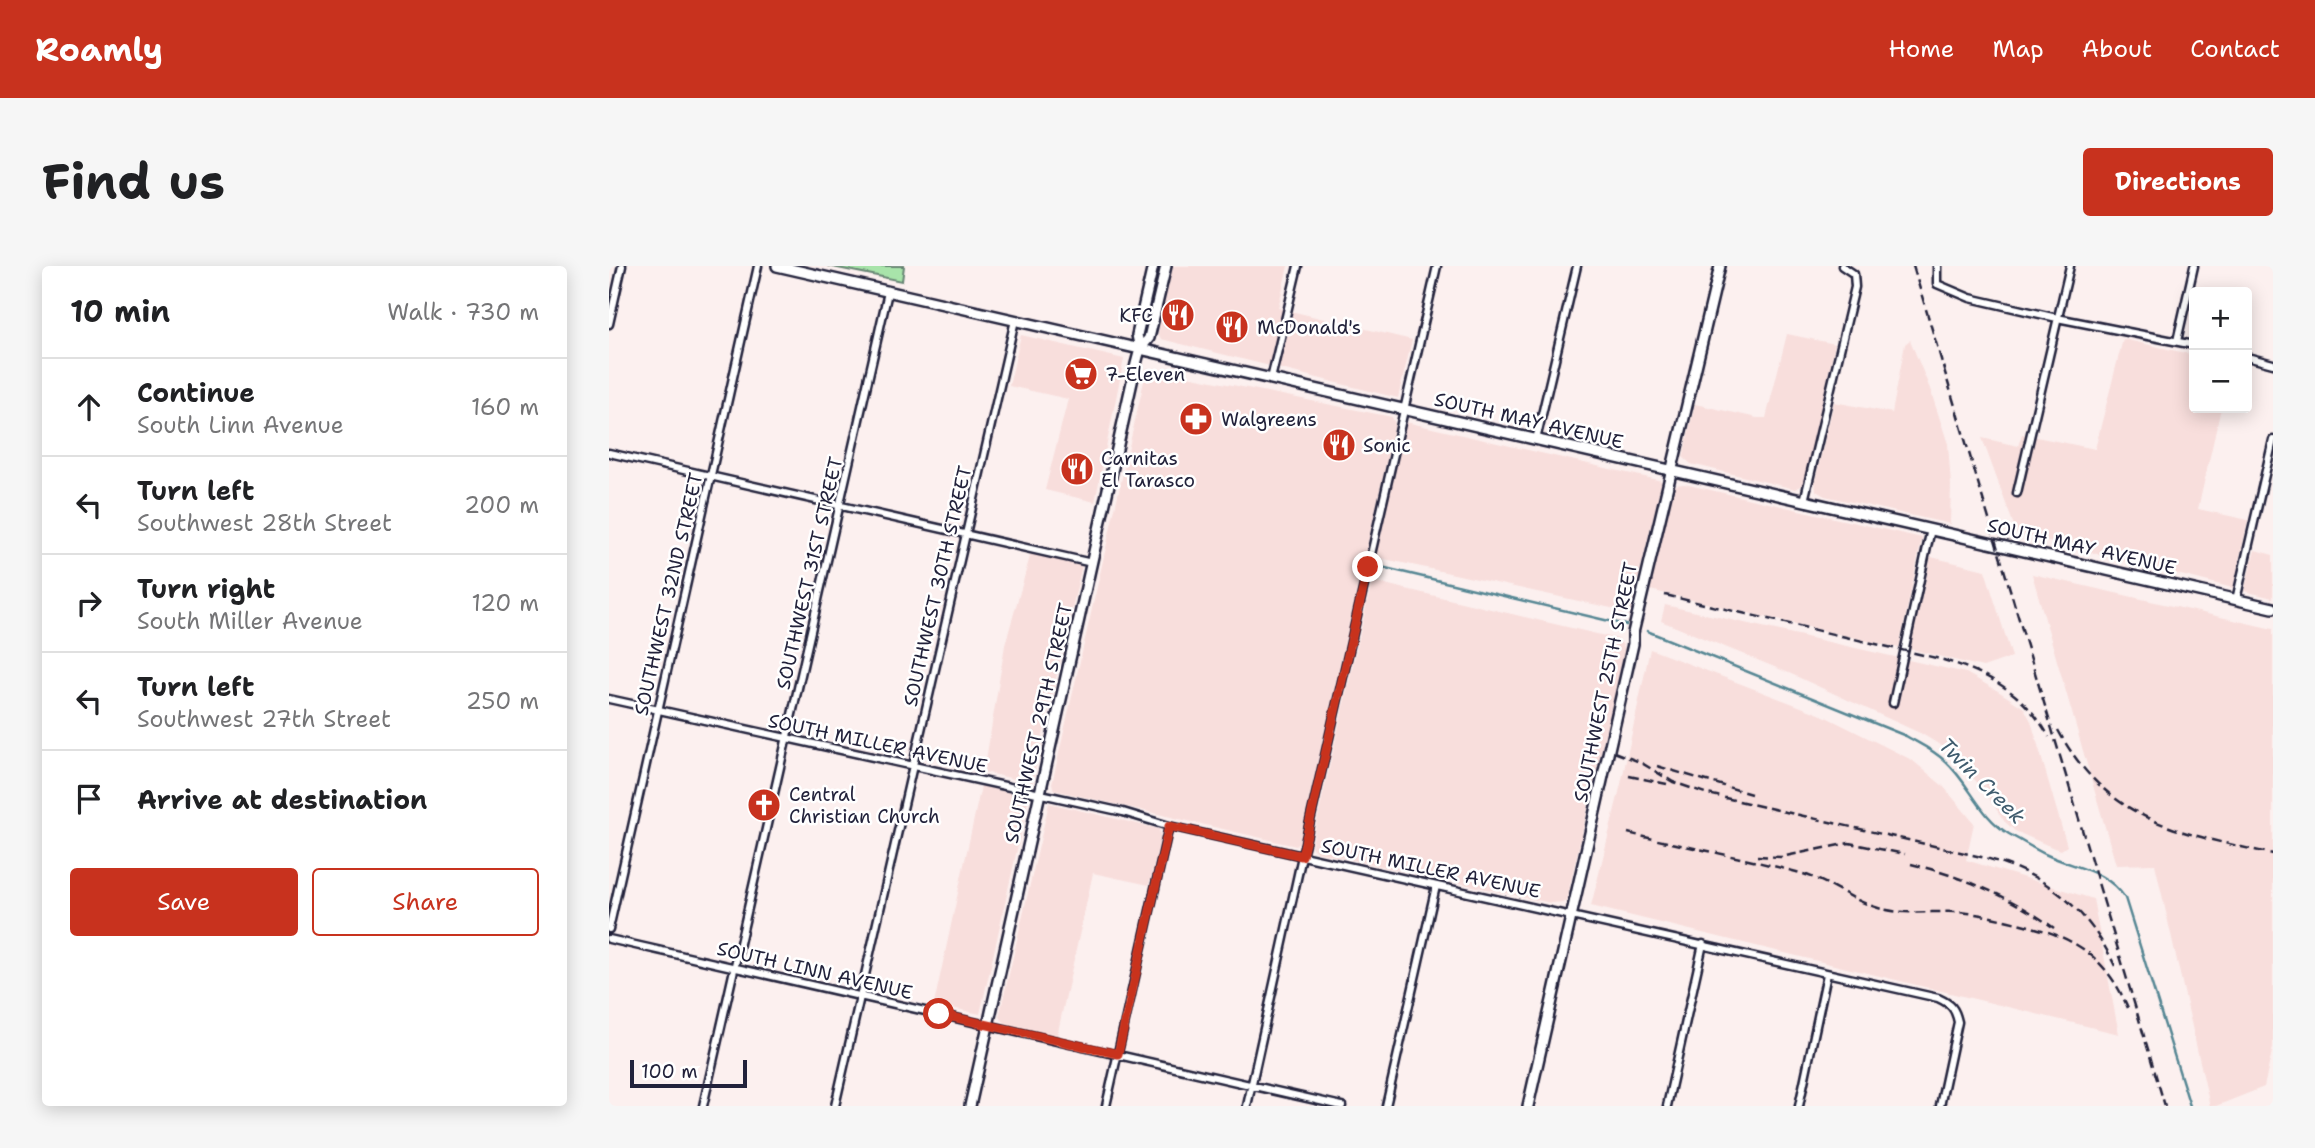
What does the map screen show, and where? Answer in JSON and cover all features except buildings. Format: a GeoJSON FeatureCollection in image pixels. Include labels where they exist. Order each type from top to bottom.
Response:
{"type":"FeatureCollection","features":[{"type":"Feature","properties":{"kind":"main road","name":"SOUTH MAY AVENUE"},"geometry":{"type":"LineString","coordinates":[[777,266],[2273,608]]}},
{"type":"Feature","properties":{"kind":"main road","name":"SOUTHWEST 29TH STREET"},"geometry":{"type":"LineString","coordinates":[[970,1106],[1140,349],[1137,335],[1153,266]]}},
{"type":"Feature","properties":{"kind":"main road","name":"SOUTHWEST 29TH STREET"},"geometry":{"type":"LineString","coordinates":[[1140,349],[1149,338],[1166,266]]}},
{"type":"Feature","properties":{"kind":"main road","name":"SOUTHWEST 25TH STREET"},"geometry":{"type":"LineString","coordinates":[[1528,1106],[1633,644],[1633,633],[1720,266]]}},
{"type":"Feature","properties":{"kind":"street"},"geometry":{"type":"LineString","coordinates":[[609,324],[622,266]]}},
{"type":"Feature","properties":{"kind":"street","name":"SOUTHWEST 32ND STREET"},"geometry":{"type":"LineString","coordinates":[[609,929],[758,266]]}},
{"type":"Feature","properties":{"kind":"street"},"geometry":{"type":"LineString","coordinates":[[1271,379],[1298,266]]}},
{"type":"Feature","properties":{"kind":"street"},"geometry":{"type":"LineString","coordinates":[[1247,1106],[1437,266]]}},
{"type":"Feature","properties":{"kind":"street"},"geometry":{"type":"LineString","coordinates":[[1537,440],[1577,266]]}},
{"type":"Feature","properties":{"kind":"street"},"geometry":{"type":"LineString","coordinates":[[1804,501],[1854,286],[1854,274],[1842,266]]}},
{"type":"Feature","properties":{"kind":"street"},"geometry":{"type":"LineString","coordinates":[[1937,266],[1937,284],[1970,298],[2189,344]]}},
{"type":"Feature","properties":{"kind":"street"},"geometry":{"type":"LineString","coordinates":[[2017,493],[2070,266]]}},
{"type":"Feature","properties":{"kind":"street"},"geometry":{"type":"LineString","coordinates":[[2177,341],[2194,266]]}},
{"type":"Feature","properties":{"kind":"street","name":"SOUTHWEST 31ST STREET"},"geometry":{"type":"LineString","coordinates":[[703,1106],[888,292]]}},
{"type":"Feature","properties":{"kind":"street","name":"SOUTHWEST 30TH STREET"},"geometry":{"type":"LineString","coordinates":[[835,1106],[1015,320]]}},
{"type":"Feature","properties":{"kind":"street"},"geometry":{"type":"LineString","coordinates":[[2252,358],[2273,363]]}},
{"type":"Feature","properties":{"kind":"street"},"geometry":{"type":"LineString","coordinates":[[2237,600],[2273,440]]}},
{"type":"Feature","properties":{"kind":"street"},"geometry":{"type":"LineString","coordinates":[[609,453],[1092,563]]}},
{"type":"Feature","properties":{"kind":"street"},"geometry":{"type":"LineString","coordinates":[[1893,703],[1931,529]]}},
{"type":"Feature","properties":{"kind":"street","name":"SOUTH MILLER AVENUE"},"geometry":{"type":"LineString","coordinates":[[609,699],[1123,812],[1169,826],[1938,998],[1951,1004],[1956,1010],[1958,1022],[1940,1106]]}},
{"type":"Feature","properties":{"kind":"street"},"geometry":{"type":"LineString","coordinates":[[1106,1106],[1169,826]]}},
{"type":"Feature","properties":{"kind":"street"},"geometry":{"type":"LineString","coordinates":[[1386,1106],[1436,886]]}},
{"type":"Feature","properties":{"kind":"street","name":"SOUTH LINN AVENUE"},"geometry":{"type":"LineString","coordinates":[[609,939],[1342,1106]]}},
{"type":"Feature","properties":{"kind":"street"},"geometry":{"type":"LineString","coordinates":[[1667,1106],[1703,944]]}},
{"type":"Feature","properties":{"kind":"street"},"geometry":{"type":"LineString","coordinates":[[1799,1106],[1827,974]]}},
{"type":"Feature","properties":{"kind":"shaded area"},"geometry":{"type":"Polygon","coordinates":[[[1172,266],[1288,266],[1278,308],[1412,340],[1398,398],[1161,339],[1158,333],[1172,266]]]}},
{"type":"Feature","properties":{"kind":"shaded area"},"geometry":{"type":"Polygon","coordinates":[[[1787,334],[1835,344],[1804,484],[1795,489],[1691,464],[1683,457],[1695,404],[1766,418],[1787,334]]]}},
{"type":"Feature","properties":{"kind":"shaded area"},"geometry":{"type":"Polygon","coordinates":[[[1021,335],[1124,359],[1095,502],[1045,490],[1068,399],[1009,386],[1021,335]]]}},
{"type":"Feature","properties":{"kind":"shaded area"},"geometry":{"type":"Polygon","coordinates":[[[2123,339],[2189,354],[2189,413],[2220,413],[2198,509],[2248,520],[2233,588],[2017,534],[1982,438],[2018,446],[2022,434],[2095,449],[2123,339]]]}},
{"type":"Feature","properties":{"kind":"shaded area"},"geometry":{"type":"Polygon","coordinates":[[[1910,340],[1948,444],[1950,524],[1825,496],[1816,491],[1815,481],[1834,402],[1892,413],[1905,344],[1910,340]]]}},
{"type":"Feature","properties":{"kind":"shaded area"},"geometry":{"type":"Polygon","coordinates":[[[1147,368],[1392,417],[1395,424],[1300,842],[1296,846],[1054,790],[1052,784],[1147,368]]]}},
{"type":"Feature","properties":{"kind":"shaded area"},"geometry":{"type":"Polygon","coordinates":[[[1406,422],[1662,481],[1630,612],[1375,557],[1406,422]]]}},
{"type":"Feature","properties":{"kind":"shaded area"},"geometry":{"type":"Polygon","coordinates":[[[1684,484],[1922,538],[1899,648],[1650,590],[1672,489],[1675,485],[1684,484]]]}},
{"type":"Feature","properties":{"kind":"shaded area"},"geometry":{"type":"Polygon","coordinates":[[[2255,550],[2273,555],[2273,598],[2244,591],[2255,550]]]}},
{"type":"Feature","properties":{"kind":"shaded area"},"geometry":{"type":"Polygon","coordinates":[[[1031,553],[1082,565],[1032,783],[984,772],[1005,645],[1031,553]]]}},
{"type":"Feature","properties":{"kind":"shaded area"},"geometry":{"type":"Polygon","coordinates":[[[1931,557],[1985,570],[2012,657],[1983,667],[1910,649],[1931,557]]]}},
{"type":"Feature","properties":{"kind":"shaded area"},"geometry":{"type":"Polygon","coordinates":[[[2032,574],[2273,629],[2273,1047],[2264,1087],[2210,1106],[2155,864],[2116,865],[2032,574]]]}},
{"type":"Feature","properties":{"kind":"shaded area"},"geometry":{"type":"Polygon","coordinates":[[[1372,581],[1618,639],[1625,648],[1566,902],[1551,903],[1316,852],[1311,847],[1372,581]]]}},
{"type":"Feature","properties":{"kind":"shaded area"},"geometry":{"type":"Polygon","coordinates":[[[1665,605],[1966,673],[1998,691],[2024,708],[2031,721],[2067,846],[2061,850],[2054,848],[2015,831],[2004,821],[1962,764],[1945,748],[1922,734],[1789,673],[1661,621],[1665,605]]]}},
{"type":"Feature","properties":{"kind":"shaded area"},"geometry":{"type":"Polygon","coordinates":[[[1650,649],[1822,715],[1912,760],[1943,786],[1974,823],[1966,860],[2093,899],[2119,1034],[1591,906],[1650,649]]]}},
{"type":"Feature","properties":{"kind":"shaded area"},"geometry":{"type":"Polygon","coordinates":[[[981,786],[1024,796],[1028,801],[980,1014],[934,1004],[981,786]]]}},
{"type":"Feature","properties":{"kind":"shaded area"},"geometry":{"type":"Polygon","coordinates":[[[1049,803],[1159,829],[1161,839],[1149,885],[1093,873],[1057,1036],[1006,1024],[999,1017],[1049,803]]]}},
{"type":"Feature","properties":{"kind":"green space"},"geometry":{"type":"Polygon","coordinates":[[[828,266],[904,266],[902,281],[828,266]]]}},
{"type":"Feature","properties":{"kind":"waterway","name":"Twin Creek"},"geometry":{"type":"LineString","coordinates":[[1377,566],[1626,625]]}},
{"type":"Feature","properties":{"kind":"waterway","name":"Twin Creek"},"geometry":{"type":"LineString","coordinates":[[1647,631],[1906,736],[1946,762],[1999,827],[2047,855],[2109,881],[2125,898],[2190,1106]]}},
{"type":"Feature","properties":{"kind":"railway"},"geometry":{"type":"LineString","coordinates":[[1913,266],[2165,1106]]}},
{"type":"Feature","properties":{"kind":"railway"},"geometry":{"type":"LineString","coordinates":[[1665,595],[1936,658],[1970,669],[2015,695],[2028,707],[2049,737]]}},
{"type":"Feature","properties":{"kind":"railway"},"geometry":{"type":"LineString","coordinates":[[2058,730],[2078,761],[2100,785],[2123,804],[2149,819],[2207,839],[2273,854]]}},
{"type":"Feature","properties":{"kind":"railway"},"geometry":{"type":"LineString","coordinates":[[1614,752],[1640,762],[1673,782],[1708,794],[2008,865],[2046,884],[2078,911],[2092,927],[2115,966]]}},
{"type":"Feature","properties":{"kind":"railway"},"geometry":{"type":"LineString","coordinates":[[1657,766],[1751,794]]}},
{"type":"Feature","properties":{"kind":"railway"},"geometry":{"type":"LineString","coordinates":[[1629,776],[1667,784]]}},
{"type":"Feature","properties":{"kind":"railway"},"geometry":{"type":"LineString","coordinates":[[1628,833],[1800,873],[1882,909],[1970,913],[2049,932],[2066,939],[2094,958],[2107,971],[2128,1008]]}},
{"type":"Feature","properties":{"kind":"railway"},"geometry":{"type":"LineString","coordinates":[[1757,856],[1781,857],[1849,843],[1905,854]]}},
{"type":"Feature","properties":{"kind":"railway"},"geometry":{"type":"LineString","coordinates":[[1911,864],[1986,889],[2021,906],[2054,928]]}},
{"type":"Feature","properties":{"kind":"place","name":"KFC"},"geometry":{"type":"Point","coordinates":[1178,315]}},
{"type":"Feature","properties":{"kind":"place","name":"McDonald's"},"geometry":{"type":"Point","coordinates":[1232,327]}},
{"type":"Feature","properties":{"kind":"place","name":"7-Eleven"},"geometry":{"type":"Point","coordinates":[1081,374]}},
{"type":"Feature","properties":{"kind":"place","name":"Walgreens"},"geometry":{"type":"Point","coordinates":[1196,419]}},
{"type":"Feature","properties":{"kind":"place","name":"Sonic"},"geometry":{"type":"Point","coordinates":[1339,445]}},
{"type":"Feature","properties":{"kind":"place","name":"Carnitas El Tarasco"},"geometry":{"type":"Point","coordinates":[1077,469]}},
{"type":"Feature","properties":{"kind":"place","name":"Central Christian Church"},"geometry":{"type":"Point","coordinates":[764,805]}},
{"type":"Feature","properties":{"kind":"route"},"geometry":{"type":"LineString","coordinates":[[939,1014],[1118,1054],[1169,826],[1302,856],[1368,567]]}}]}
